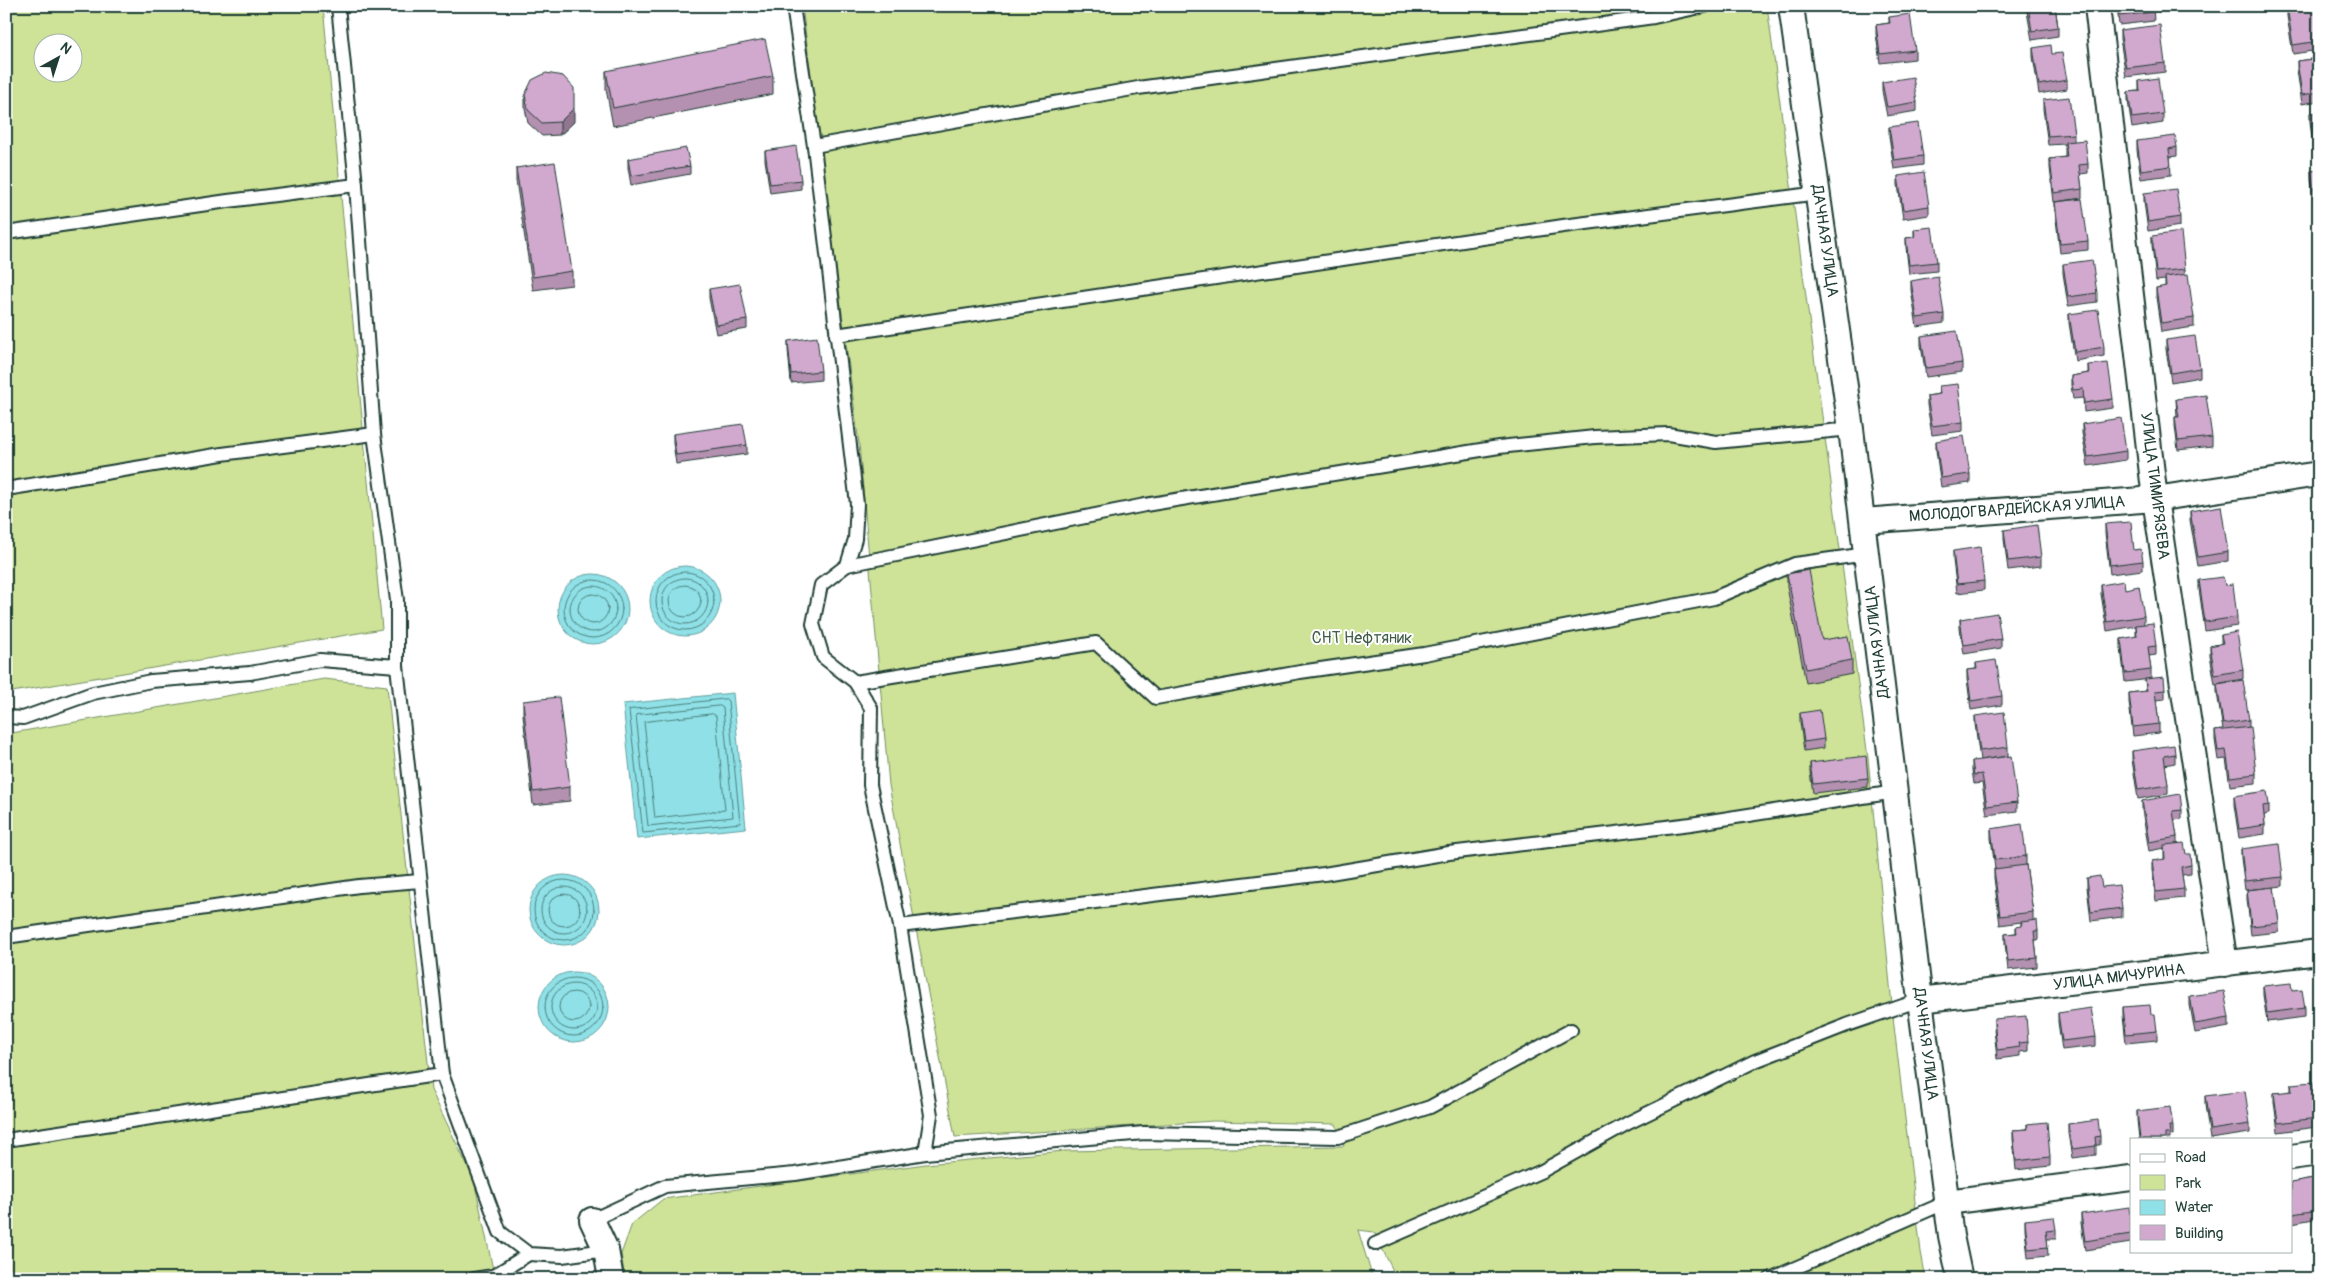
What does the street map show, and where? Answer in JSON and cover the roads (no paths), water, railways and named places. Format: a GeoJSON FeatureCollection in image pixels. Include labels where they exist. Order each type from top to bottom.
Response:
{"type":"FeatureCollection","features":[{"type":"Feature","properties":{"kind":"street","name":"ДАЧНАЯ УЛИЦА"},"geometry":{"type":"LineString","coordinates":[[1791,6],[1851,429],[1920,1000],[1951,1236],[1960,1279]]}},
{"type":"Feature","properties":{"kind":"street","name":"УЛИЦА ТИМИРЯЗЕВА"},"geometry":{"type":"LineString","coordinates":[[2097,6],[2155,498],[2224,964]]}},
{"type":"Feature","properties":{"kind":"street","name":"МОЛОДОГВАРДЕЙСКАЯ УЛИЦА"},"geometry":{"type":"LineString","coordinates":[[1862,521],[2155,498],[2319,474]]}},
{"type":"Feature","properties":{"kind":"street","name":"УЛИЦА МИЧУРИНА"},"geometry":{"type":"LineString","coordinates":[[1920,1000],[2319,952]]}},
{"type":"Feature","properties":{"kind":"street"},"geometry":{"type":"LineString","coordinates":[[2292,1157],[2319,1154]]}},
{"type":"Feature","properties":{"kind":"street"},"geometry":{"type":"LineString","coordinates":[[1947,1202],[2130,1178]]}},
{"type":"Feature","properties":{"kind":"street"},"geometry":{"type":"LineString","coordinates":[[592,1220],[606,1250],[611,1279]]}},
{"type":"Feature","properties":{"kind":"lane"},"geometry":{"type":"LineString","coordinates":[[338,6],[356,185],[374,434],[397,600],[396,666],[442,1074],[500,1232],[529,1254],[562,1256],[606,1250]]}},
{"type":"Feature","properties":{"kind":"lane"},"geometry":{"type":"LineString","coordinates":[[792,6],[814,146],[857,504],[855,538],[847,565]]}},
{"type":"Feature","properties":{"kind":"lane"},"geometry":{"type":"LineString","coordinates":[[814,146],[1138,88],[1654,17],[1705,6]]}},
{"type":"Feature","properties":{"kind":"lane"},"geometry":{"type":"LineString","coordinates":[[6,233],[228,201],[356,185]]}},
{"type":"Feature","properties":{"kind":"lane"},"geometry":{"type":"LineString","coordinates":[[836,335],[1563,226],[1819,193]]}},
{"type":"Feature","properties":{"kind":"lane"},"geometry":{"type":"LineString","coordinates":[[924,1153],[930,1114],[900,926],[870,785],[871,708],[855,682],[823,657],[813,624],[821,585],[847,565],[1145,505],[1499,447],[1595,437],[1668,434],[1716,442],[1851,429]]}},
{"type":"Feature","properties":{"kind":"lane"},"geometry":{"type":"LineString","coordinates":[[6,489],[222,454],[374,434]]}},
{"type":"Feature","properties":{"kind":"lane"},"geometry":{"type":"LineString","coordinates":[[855,682],[1096,643],[1156,698],[1300,672],[1424,654],[1714,598],[1796,564],[1867,554]]}},
{"type":"Feature","properties":{"kind":"lane"},"geometry":{"type":"LineString","coordinates":[[6,717],[23,718],[92,693],[151,681],[250,672],[320,660],[396,666]]}},
{"type":"Feature","properties":{"kind":"lane"},"geometry":{"type":"LineString","coordinates":[[900,926],[1324,874],[1449,853],[1691,824],[1895,792]]}},
{"type":"Feature","properties":{"kind":"lane"},"geometry":{"type":"LineString","coordinates":[[6,937],[359,886],[420,881]]}},
{"type":"Feature","properties":{"kind":"lane"},"geometry":{"type":"LineString","coordinates":[[1375,1244],[1542,1172],[1628,1123],[1755,1061],[1847,1024],[1920,1000]]}},
{"type":"Feature","properties":{"kind":"lane"},"geometry":{"type":"LineString","coordinates":[[592,1220],[665,1186],[795,1174],[924,1153],[1144,1134],[1338,1137],[1430,1107],[1571,1030]]}},
{"type":"Feature","properties":{"kind":"lane"},"geometry":{"type":"LineString","coordinates":[[6,1140],[442,1074]]}},
{"type":"Feature","properties":{"kind":"lane"},"geometry":{"type":"LineString","coordinates":[[1770,1279],[1947,1202]]}},
{"type":"Feature","properties":{"kind":"lane"},"geometry":{"type":"LineString","coordinates":[[474,1279],[493,1276],[529,1254]]}},
{"type":"Feature","properties":{"kind":"water"},"geometry":{"type":"Polygon","coordinates":[[[685,566],[704,572],[714,582],[720,601],[714,620],[704,630],[685,636],[666,630],[656,620],[650,601],[656,582],[666,572],[685,566]]]}},
{"type":"Feature","properties":{"kind":"water"},"geometry":{"type":"Polygon","coordinates":[[[593,574],[612,580],[622,590],[628,609],[622,628],[612,638],[593,644],[574,638],[564,628],[558,609],[564,590],[574,580],[593,574]]]}},
{"type":"Feature","properties":{"kind":"water"},"geometry":{"type":"Polygon","coordinates":[[[733,693],[746,828],[637,839],[623,704],[733,693]]]}},
{"type":"Feature","properties":{"kind":"water"},"geometry":{"type":"Polygon","coordinates":[[[564,875],[583,881],[593,891],[599,910],[593,929],[583,939],[564,945],[545,939],[535,929],[529,910],[535,891],[545,881],[564,875]]]}},
{"type":"Feature","properties":{"kind":"water"},"geometry":{"type":"Polygon","coordinates":[[[574,972],[593,978],[603,988],[609,1007],[603,1026],[593,1036],[574,1042],[555,1036],[545,1026],[539,1007],[545,988],[555,978],[574,972]]]}},
{"type":"Feature","properties":{"kind":"park label","name":"СНТ Нефтяник"},"geometry":{"type":"Point","coordinates":[1362,638]}}]}
